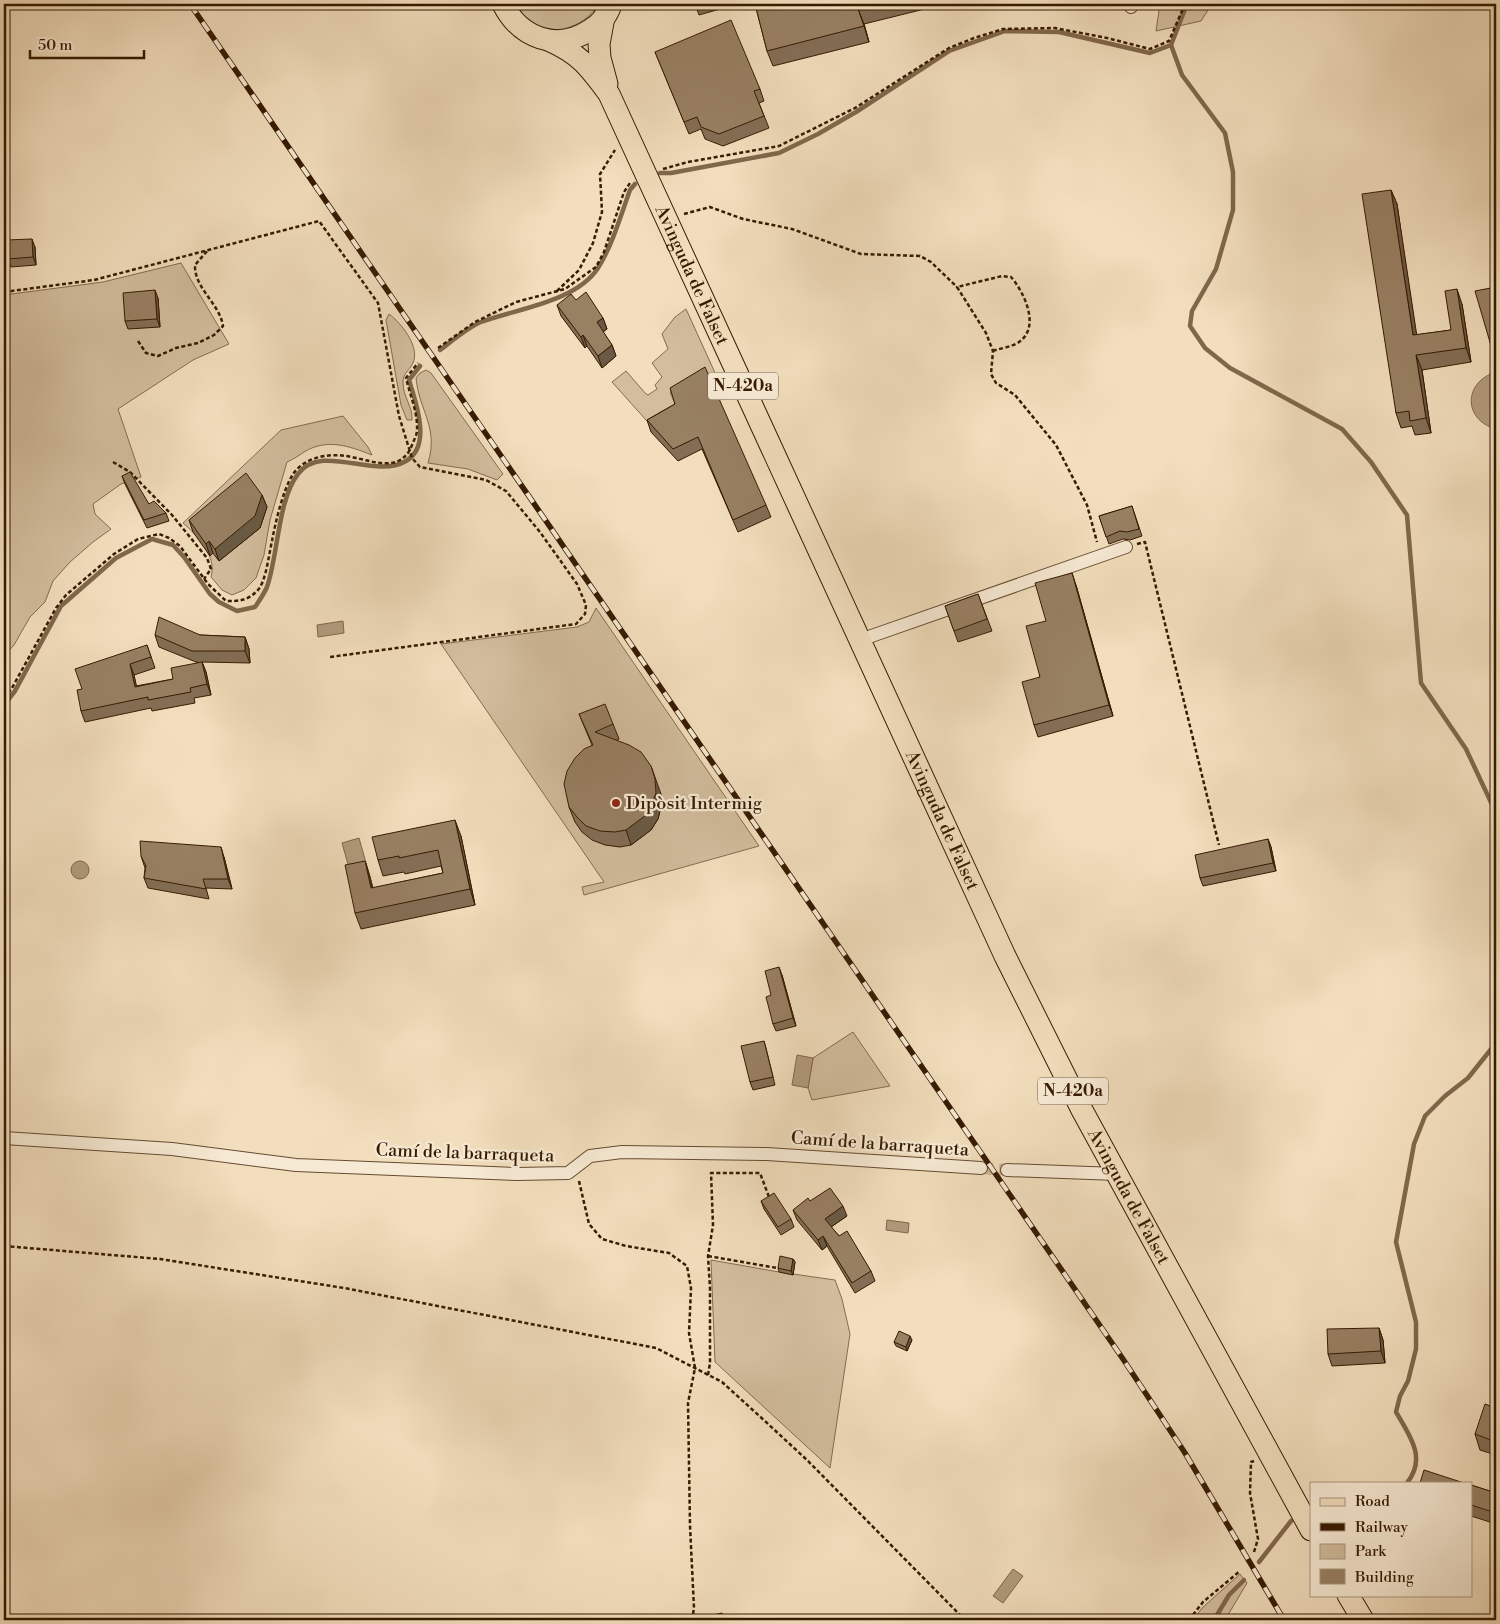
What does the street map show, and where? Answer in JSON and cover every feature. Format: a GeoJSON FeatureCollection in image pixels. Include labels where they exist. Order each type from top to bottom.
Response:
{"type":"FeatureCollection","features":[{"type":"Feature","properties":{"kind":"main road","name":"N-420a"},"geometry":{"type":"LineString","coordinates":[[503,4],[516,25],[540,38],[556,41],[580,36],[598,25],[608,10]]}},
{"type":"Feature","properties":{"kind":"main road","name":"N-420a"},"geometry":{"type":"LineString","coordinates":[[608,10],[599,44],[600,58],[609,94]]}},
{"type":"Feature","properties":{"kind":"main road","name":"N-420a"},"geometry":{"type":"LineString","coordinates":[[548,40],[574,54],[587,64],[609,94]]}},
{"type":"Feature","properties":{"kind":"main road","name":"Avinguda de Falset"},"geometry":{"type":"LineString","coordinates":[[609,94],[1005,956],[1082,1110],[1310,1528]]}},
{"type":"Feature","properties":{"kind":"main road"},"geometry":{"type":"LineString","coordinates":[[1349,1596],[1363,1620]]}},
{"type":"Feature","properties":{"kind":"street"},"geometry":{"type":"LineString","coordinates":[[860,640],[1126,547]]}},
{"type":"Feature","properties":{"kind":"street","name":"Camí de la barraqueta"},"geometry":{"type":"LineString","coordinates":[[4,1138],[172,1149],[296,1165],[518,1174],[568,1173],[590,1156],[622,1152],[767,1154],[981,1168]]}},
{"type":"Feature","properties":{"kind":"street"},"geometry":{"type":"LineString","coordinates":[[1007,1170],[1117,1174]]}},
{"type":"Feature","properties":{"kind":"path"},"geometry":{"type":"LineString","coordinates":[[658,170],[688,162],[779,146],[855,108],[949,48],[1003,28],[1054,28],[1106,38],[1150,50],[1169,41],[1185,4]]}},
{"type":"Feature","properties":{"kind":"path"},"geometry":{"type":"LineString","coordinates":[[556,292],[579,270],[593,243],[602,212],[600,174],[626,133]]}},
{"type":"Feature","properties":{"kind":"path"},"geometry":{"type":"LineString","coordinates":[[438,348],[475,322],[516,302],[565,290],[596,266],[604,252],[624,192],[634,180]]}},
{"type":"Feature","properties":{"kind":"path"},"geometry":{"type":"LineString","coordinates":[[666,218],[710,207],[717,208],[743,218],[792,228],[861,254],[920,256],[930,262],[957,287],[986,333],[993,351],[992,374],[996,383],[1015,395],[1056,445],[1087,505],[1100,556]]}},
{"type":"Feature","properties":{"kind":"path"},"geometry":{"type":"LineString","coordinates":[[4,292],[94,280],[319,221],[378,303],[399,416],[412,458],[420,467],[486,480],[506,491],[540,532],[577,584],[586,605],[585,614],[576,624],[330,657]]}},
{"type":"Feature","properties":{"kind":"path"},"geometry":{"type":"LineString","coordinates":[[138,341],[146,353],[158,356],[176,348],[198,343],[214,335],[224,326],[222,318],[195,272],[195,265],[209,250]]}},
{"type":"Feature","properties":{"kind":"path"},"geometry":{"type":"LineString","coordinates":[[957,287],[1002,276],[1011,277],[1017,284],[1027,303],[1030,328],[1026,336],[1018,343],[993,351]]}},
{"type":"Feature","properties":{"kind":"path"},"geometry":{"type":"LineString","coordinates":[[4,698],[12,688],[52,616],[66,595],[114,554],[138,539],[159,534],[169,538],[180,546],[204,579],[226,601],[243,601],[259,590],[267,568],[279,510],[292,476],[308,461],[322,456],[345,456],[371,462],[392,464],[405,457],[410,451],[417,432],[414,409],[406,378],[418,363]]}},
{"type":"Feature","properties":{"kind":"path"},"geometry":{"type":"LineString","coordinates":[[113,462],[130,472],[146,486],[201,550],[207,558],[211,570],[204,579]]}},
{"type":"Feature","properties":{"kind":"path"},"geometry":{"type":"LineString","coordinates":[[1126,547],[1145,542],[1219,845]]}},
{"type":"Feature","properties":{"kind":"path"},"geometry":{"type":"LineString","coordinates":[[576,1167],[589,1224],[602,1239],[626,1246],[669,1253],[687,1266],[691,1288],[689,1333],[695,1368],[688,1403],[690,1526],[694,1608],[692,1620]]}},
{"type":"Feature","properties":{"kind":"path"},"geometry":{"type":"LineString","coordinates":[[708,1375],[710,1363],[708,1256],[713,1225],[711,1173],[760,1173],[769,1197]]}},
{"type":"Feature","properties":{"kind":"path"},"geometry":{"type":"LineString","coordinates":[[4,1246],[160,1258],[344,1288],[656,1348],[722,1382],[807,1460],[965,1620]]}},
{"type":"Feature","properties":{"kind":"path"},"geometry":{"type":"LineString","coordinates":[[708,1256],[777,1268]]}},
{"type":"Feature","properties":{"kind":"path"},"geometry":{"type":"LineString","coordinates":[[1254,1552],[1258,1539],[1250,1493],[1251,1462],[1268,1452]]}},
{"type":"Feature","properties":{"kind":"path"},"geometry":{"type":"LineString","coordinates":[[1189,1620],[1203,1602],[1240,1571]]}},
{"type":"Feature","properties":{"kind":"green space"},"geometry":{"type":"Polygon","coordinates":[[[516,4],[599,4],[584,20],[575,25],[554,30],[534,24],[516,4]]]}},
{"type":"Feature","properties":{"kind":"green space"},"geometry":{"type":"Polygon","coordinates":[[[1160,4],[1212,4],[1201,21],[1156,31],[1160,4]]]}},
{"type":"Feature","properties":{"kind":"green space"},"geometry":{"type":"Polygon","coordinates":[[[181,263],[229,344],[193,360],[118,409],[141,477],[121,484],[93,504],[95,514],[111,529],[70,562],[53,581],[45,602],[30,617],[14,645],[5,655],[4,295],[103,282],[181,263]]]}},
{"type":"Feature","properties":{"kind":"green space"},"geometry":{"type":"Polygon","coordinates":[[[686,309],[716,375],[709,379],[683,384],[670,392],[680,416],[655,430],[612,382],[626,371],[646,394],[648,395],[657,389],[655,385],[662,377],[652,363],[668,349],[662,334],[675,317],[686,309]]]}},
{"type":"Feature","properties":{"kind":"green space"},"geometry":{"type":"Polygon","coordinates":[[[389,314],[408,334],[415,354],[414,360],[403,380],[412,420],[407,420],[401,405],[386,320],[389,314]]]}},
{"type":"Feature","properties":{"kind":"green space"},"geometry":{"type":"Polygon","coordinates":[[[426,370],[431,373],[503,474],[497,480],[468,469],[428,463],[431,450],[430,429],[416,378],[426,370]]]}},
{"type":"Feature","properties":{"kind":"green space"},"geometry":{"type":"Polygon","coordinates":[[[343,416],[368,447],[372,455],[346,446],[330,444],[313,448],[287,462],[270,520],[264,555],[256,578],[244,590],[232,595],[222,590],[211,577],[211,562],[205,547],[183,523],[281,430],[343,416]]]}},
{"type":"Feature","properties":{"kind":"green space"},"geometry":{"type":"Polygon","coordinates":[[[596,608],[759,846],[584,895],[582,887],[604,882],[441,644],[577,627],[589,622],[596,608]]]}},
{"type":"Feature","properties":{"kind":"green space"},"geometry":{"type":"Polygon","coordinates":[[[853,1032],[890,1086],[812,1100],[808,1088],[813,1058],[853,1032]]]}},
{"type":"Feature","properties":{"kind":"green space"},"geometry":{"type":"Polygon","coordinates":[[[711,1260],[835,1280],[842,1299],[850,1334],[830,1468],[715,1362],[711,1260]]]}},
{"type":"Feature","properties":{"kind":"green space"},"geometry":{"type":"Polygon","coordinates":[[[1240,1574],[1247,1583],[1225,1620],[1193,1620],[1202,1608],[1240,1574]]]}},
{"type":"Feature","properties":{"kind":"shaded area"},"geometry":{"type":"Polygon","coordinates":[[[1496,372],[1496,429],[1477,418],[1471,401],[1477,384],[1485,377],[1496,372]]]}},
{"type":"Feature","properties":{"kind":"shaded area"},"geometry":{"type":"Polygon","coordinates":[[[343,621],[344,633],[318,637],[317,625],[343,621]]]}},
{"type":"Feature","properties":{"kind":"shaded area"},"geometry":{"type":"Polygon","coordinates":[[[359,838],[370,877],[351,875],[342,843],[359,838]]]}},
{"type":"Feature","properties":{"kind":"shaded area"},"geometry":{"type":"Polygon","coordinates":[[[80,861],[86,864],[89,870],[86,876],[80,879],[74,876],[71,870],[74,864],[80,861]]]}},
{"type":"Feature","properties":{"kind":"shaded area"},"geometry":{"type":"Polygon","coordinates":[[[797,1055],[813,1058],[808,1088],[792,1085],[797,1055]]]}},
{"type":"Feature","properties":{"kind":"shaded area"},"geometry":{"type":"Polygon","coordinates":[[[887,1220],[909,1223],[908,1233],[886,1230],[887,1220]]]}},
{"type":"Feature","properties":{"kind":"shaded area"},"geometry":{"type":"Polygon","coordinates":[[[1013,1569],[1023,1576],[1003,1603],[993,1596],[1013,1569]]]}},
{"type":"Feature","properties":{"kind":"building"},"geometry":{"type":"Polygon","coordinates":[[[755,4],[879,4],[858,9],[864,26],[767,51],[755,4]]]}},
{"type":"Feature","properties":{"kind":"building"},"geometry":{"type":"Polygon","coordinates":[[[731,20],[760,89],[754,91],[764,116],[719,134],[701,127],[697,117],[684,122],[655,52],[731,20]]]}},
{"type":"Feature","properties":{"kind":"building"},"geometry":{"type":"Polygon","coordinates":[[[1391,190],[1413,335],[1451,330],[1445,291],[1457,289],[1466,348],[1416,355],[1426,418],[1410,421],[1409,411],[1396,413],[1362,194],[1391,190]]]}},
{"type":"Feature","properties":{"kind":"building"},"geometry":{"type":"Polygon","coordinates":[[[32,239],[33,257],[8,259],[6,240],[32,239]]]}},
{"type":"Feature","properties":{"kind":"building"},"geometry":{"type":"Polygon","coordinates":[[[1496,287],[1496,356],[1494,356],[1475,291],[1496,287]]]}},
{"type":"Feature","properties":{"kind":"building"},"geometry":{"type":"Polygon","coordinates":[[[155,290],[157,319],[125,321],[123,293],[155,290]]]}},
{"type":"Feature","properties":{"kind":"building"},"geometry":{"type":"Polygon","coordinates":[[[586,292],[603,318],[597,322],[612,345],[598,356],[557,305],[571,294],[576,300],[586,292]]]}},
{"type":"Feature","properties":{"kind":"building"},"geometry":{"type":"Polygon","coordinates":[[[705,367],[766,505],[733,520],[698,437],[673,449],[647,420],[675,404],[670,388],[705,367]]]}},
{"type":"Feature","properties":{"kind":"building"},"geometry":{"type":"Polygon","coordinates":[[[130,472],[149,504],[154,501],[166,513],[144,520],[122,476],[130,472]]]}},
{"type":"Feature","properties":{"kind":"building"},"geometry":{"type":"Polygon","coordinates":[[[246,473],[262,495],[255,516],[215,549],[209,541],[206,544],[189,520],[246,473]]]}},
{"type":"Feature","properties":{"kind":"building"},"geometry":{"type":"Polygon","coordinates":[[[1132,506],[1139,529],[1127,532],[1120,531],[1106,537],[1099,516],[1132,506]]]}},
{"type":"Feature","properties":{"kind":"building"},"geometry":{"type":"Polygon","coordinates":[[[1072,573],[1109,705],[1034,725],[1022,682],[1040,677],[1026,626],[1046,621],[1035,583],[1072,573]]]}},
{"type":"Feature","properties":{"kind":"building"},"geometry":{"type":"Polygon","coordinates":[[[978,594],[987,619],[954,631],[945,606],[978,594]]]}},
{"type":"Feature","properties":{"kind":"building"},"geometry":{"type":"Polygon","coordinates":[[[159,617],[200,635],[245,637],[245,651],[192,651],[155,635],[159,617]]]}},
{"type":"Feature","properties":{"kind":"building"},"geometry":{"type":"Polygon","coordinates":[[[147,645],[151,657],[130,664],[135,687],[173,679],[171,668],[202,662],[207,684],[190,688],[191,692],[148,700],[148,697],[81,711],[77,690],[82,689],[75,669],[147,645]]]}},
{"type":"Feature","properties":{"kind":"building","name":"Dipòsit Intermig"},"geometry":{"type":"Polygon","coordinates":[[[605,704],[613,724],[595,732],[629,745],[641,752],[651,766],[655,779],[656,793],[646,815],[626,830],[615,832],[600,831],[586,826],[569,807],[564,784],[567,771],[575,758],[584,749],[593,745],[579,714],[605,704]]]}},
{"type":"Feature","properties":{"kind":"building"},"geometry":{"type":"Polygon","coordinates":[[[455,820],[470,889],[355,913],[345,865],[365,861],[371,888],[443,873],[438,850],[378,860],[372,837],[455,820]]]}},
{"type":"Feature","properties":{"kind":"building"},"geometry":{"type":"Polygon","coordinates":[[[1268,839],[1273,863],[1200,878],[1195,855],[1268,839]]]}},
{"type":"Feature","properties":{"kind":"building"},"geometry":{"type":"Polygon","coordinates":[[[140,841],[221,847],[228,879],[203,879],[206,889],[144,878],[146,866],[141,856],[140,841]]]}},
{"type":"Feature","properties":{"kind":"building"},"geometry":{"type":"Polygon","coordinates":[[[779,967],[793,1018],[773,1024],[766,997],[771,995],[765,971],[779,967]]]}},
{"type":"Feature","properties":{"kind":"building"},"geometry":{"type":"Polygon","coordinates":[[[764,1041],[773,1077],[750,1082],[741,1046],[764,1041]]]}},
{"type":"Feature","properties":{"kind":"building"},"geometry":{"type":"Polygon","coordinates":[[[830,1188],[843,1206],[825,1219],[839,1236],[847,1231],[871,1271],[852,1283],[823,1236],[818,1240],[793,1210],[808,1198],[810,1201],[830,1188]]]}},
{"type":"Feature","properties":{"kind":"building"},"geometry":{"type":"Polygon","coordinates":[[[774,1193],[791,1219],[778,1227],[761,1201],[774,1193]]]}},
{"type":"Feature","properties":{"kind":"building"},"geometry":{"type":"Polygon","coordinates":[[[780,1256],[793,1259],[791,1271],[778,1268],[780,1256]]]}},
{"type":"Feature","properties":{"kind":"building"},"geometry":{"type":"Polygon","coordinates":[[[1379,1328],[1381,1351],[1328,1354],[1327,1329],[1379,1328]]]}},
{"type":"Feature","properties":{"kind":"building"},"geometry":{"type":"Polygon","coordinates":[[[899,1331],[910,1336],[906,1347],[894,1342],[899,1331]]]}},
{"type":"Feature","properties":{"kind":"building"},"geometry":{"type":"Polygon","coordinates":[[[1485,1404],[1496,1408],[1496,1442],[1475,1434],[1485,1404]]]}},
{"type":"Feature","properties":{"kind":"building"},"geometry":{"type":"Polygon","coordinates":[[[1424,1470],[1461,1482],[1420,1482],[1424,1470]]]}},
{"type":"Feature","properties":{"kind":"building"},"geometry":{"type":"Polygon","coordinates":[[[1472,1485],[1496,1493],[1496,1513],[1472,1505],[1472,1485]]]}},
{"type":"Feature","properties":{"kind":"building"},"geometry":{"type":"Polygon","coordinates":[[[722,1613],[723,1620],[708,1620],[708,1616],[722,1613]]]}},
{"type":"Feature","properties":{"kind":"waterway"},"geometry":{"type":"LineString","coordinates":[[1171,45],[1187,4]]}},
{"type":"Feature","properties":{"kind":"waterway"},"geometry":{"type":"LineString","coordinates":[[660,173],[671,173],[779,153],[818,134],[856,112],[949,51],[1005,31],[1059,32],[1150,53],[1171,45]]}},
{"type":"Feature","properties":{"kind":"waterway"},"geometry":{"type":"LineString","coordinates":[[1171,45],[1182,75],[1225,133],[1233,172],[1233,210],[1216,269],[1192,311],[1190,326],[1205,348],[1230,368],[1342,429],[1371,462],[1407,515],[1421,683],[1466,749],[1496,813]]}},
{"type":"Feature","properties":{"kind":"waterway"},"geometry":{"type":"LineString","coordinates":[[440,350],[465,331],[481,322],[561,297],[588,280],[598,268],[608,250],[630,190],[635,184]]}},
{"type":"Feature","properties":{"kind":"waterway"},"geometry":{"type":"LineString","coordinates":[[4,705],[15,691],[61,606],[116,558],[152,539],[173,545],[184,557],[210,594],[219,602],[237,611],[255,607],[267,587],[286,498],[298,474],[308,465],[320,461],[379,467],[393,466],[406,461],[414,454],[418,445],[420,424],[409,380],[420,366]]}},
{"type":"Feature","properties":{"kind":"waterway"},"geometry":{"type":"LineString","coordinates":[[1408,1482],[1416,1465],[1416,1456],[1411,1438],[1396,1412],[1400,1396],[1408,1381],[1416,1349],[1416,1322],[1396,1242],[1414,1144],[1425,1116],[1445,1096],[1468,1078],[1496,1043]]}},
{"type":"Feature","properties":{"kind":"waterway"},"geometry":{"type":"LineString","coordinates":[[1259,1562],[1291,1521]]}},
{"type":"Feature","properties":{"kind":"waterway"},"geometry":{"type":"LineString","coordinates":[[1214,1620],[1229,1595],[1244,1580]]}},
{"type":"Feature","properties":{"kind":"tunnel"},"geometry":{"type":"LineString","coordinates":[[981,1168],[1007,1170]]}},
{"type":"Feature","properties":{"kind":"railway"},"geometry":{"type":"LineString","coordinates":[[190,4],[1123,1359],[1185,1453],[1284,1620]]}},
{"type":"Feature","properties":{"kind":"place","name":"Dipòsit Intermig"},"geometry":{"type":"Point","coordinates":[616,803]}}]}
